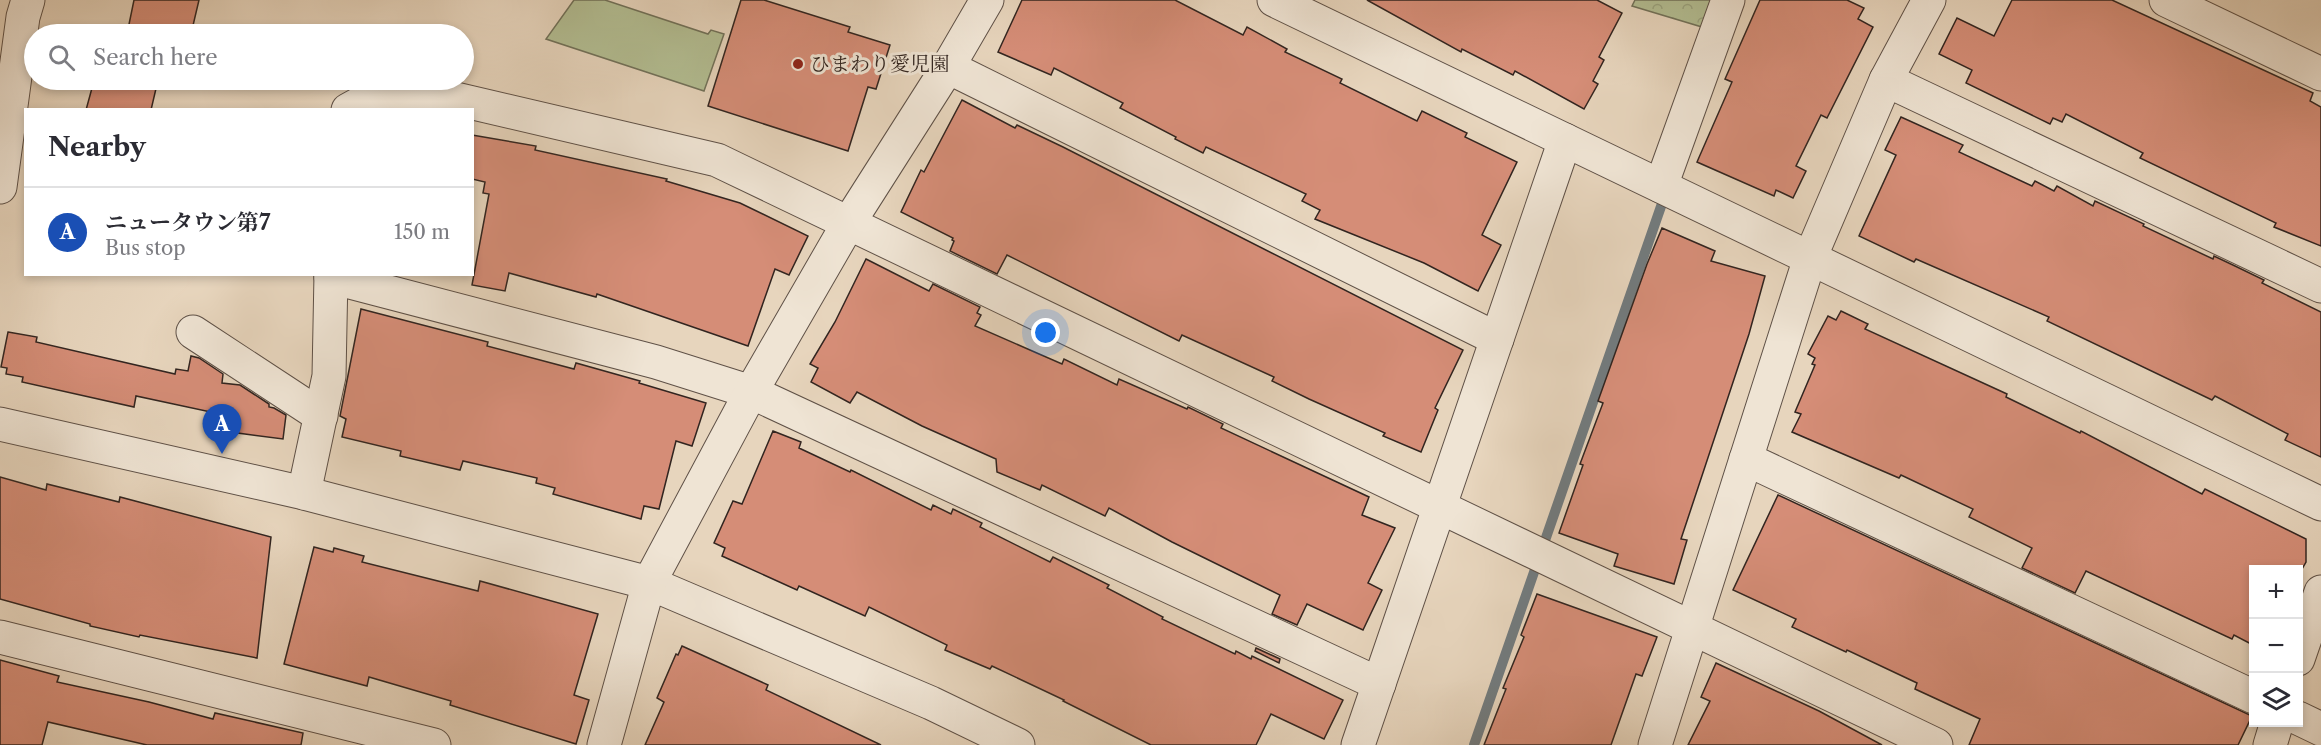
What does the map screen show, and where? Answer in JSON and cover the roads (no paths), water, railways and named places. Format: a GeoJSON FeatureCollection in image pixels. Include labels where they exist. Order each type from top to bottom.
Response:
{"type":"FeatureCollection","features":[{"type":"Feature","properties":{"kind":"street"},"geometry":{"type":"LineString","coordinates":[[0,188],[23,17],[28,0]]}},
{"type":"Feature","properties":{"kind":"street"},"geometry":{"type":"LineString","coordinates":[[604,745],[649,584],[751,392],[848,224],[948,67],[987,0]]}},
{"type":"Feature","properties":{"kind":"street"},"geometry":{"type":"LineString","coordinates":[[1274,0],[2321,504]]}},
{"type":"Feature","properties":{"kind":"street"},"geometry":{"type":"LineString","coordinates":[[1661,186],[1728,0]]}},
{"type":"Feature","properties":{"kind":"street"},"geometry":{"type":"LineString","coordinates":[[1655,745],[1810,258],[1886,80],[1929,0]]}},
{"type":"Feature","properties":{"kind":"street"},"geometry":{"type":"LineString","coordinates":[[2166,0],[2321,74]]}},
{"type":"Feature","properties":{"kind":"street"},"geometry":{"type":"LineString","coordinates":[[948,67],[1497,339]]}},
{"type":"Feature","properties":{"kind":"street"},"geometry":{"type":"LineString","coordinates":[[1886,80],[2321,286]]}},
{"type":"Feature","properties":{"kind":"street"},"geometry":{"type":"LineString","coordinates":[[352,108],[377,94],[467,102],[717,160],[1936,745]]}},
{"type":"Feature","properties":{"kind":"street"},"geometry":{"type":"LineString","coordinates":[[1358,745],[1564,140]]}},
{"type":"Feature","properties":{"kind":"street"},"geometry":{"type":"LineString","coordinates":[[304,493],[329,376],[331,276],[656,362],[751,392],[1379,684]]}},
{"type":"Feature","properties":{"kind":"street"},"geometry":{"type":"LineString","coordinates":[[193,332],[321,416]]}},
{"type":"Feature","properties":{"kind":"street"},"geometry":{"type":"LineString","coordinates":[[0,424],[304,493],[649,584],[931,703],[1018,745]]}},
{"type":"Feature","properties":{"kind":"street"},"geometry":{"type":"LineString","coordinates":[[1746,459],[2249,695]]}},
{"type":"Feature","properties":{"kind":"street"},"geometry":{"type":"LineString","coordinates":[[2303,644],[2321,592]]}},
{"type":"Feature","properties":{"kind":"street"},"geometry":{"type":"LineString","coordinates":[[0,637],[434,745]]}},
{"type":"Feature","properties":{"kind":"street"},"geometry":{"type":"LineString","coordinates":[[2303,720],[2321,729]]}},
{"type":"Feature","properties":{"kind":"street"},"geometry":{"type":"LineString","coordinates":[[2270,745],[2276,727]]}},
{"type":"Feature","properties":{"kind":"waterway"},"geometry":{"type":"LineString","coordinates":[[1474,745],[1666,192]]}},
{"type":"Feature","properties":{"kind":"place","name":"ひまわり愛児園"},"geometry":{"type":"Point","coordinates":[798,64]}},
{"type":"Feature","properties":{"kind":"place","name":"ニュータウン第7"},"geometry":{"type":"Point","coordinates":[222,454]}}]}
